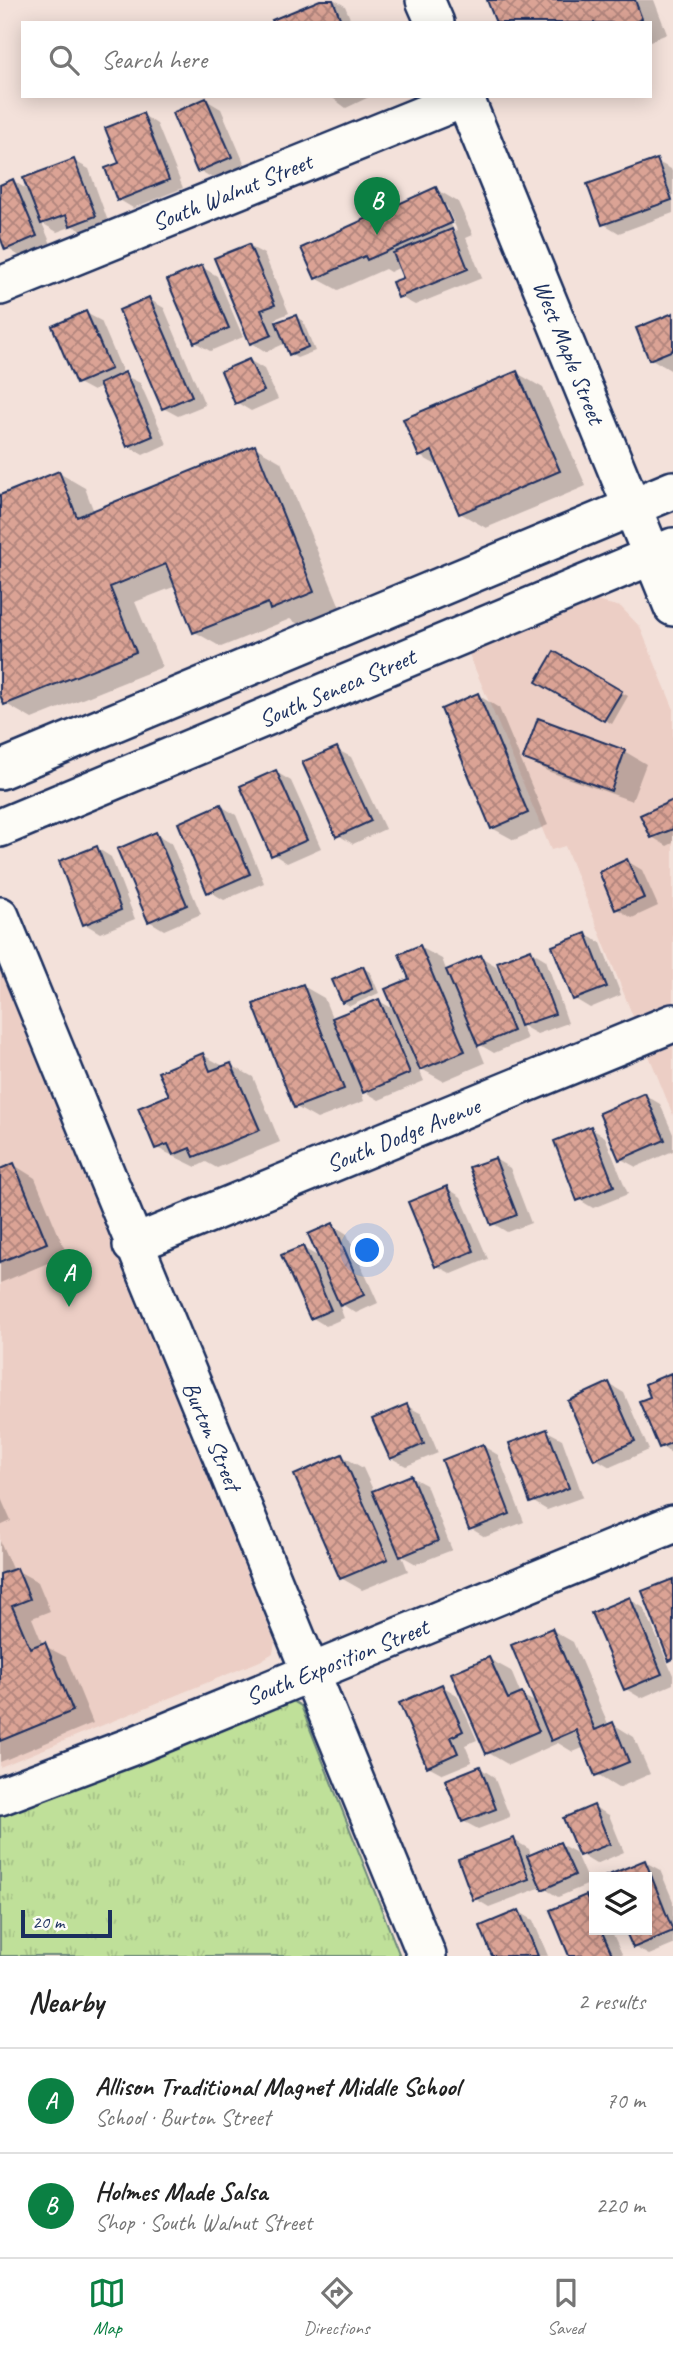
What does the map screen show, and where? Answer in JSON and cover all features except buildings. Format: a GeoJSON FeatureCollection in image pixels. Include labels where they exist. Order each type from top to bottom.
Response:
{"type":"FeatureCollection","features":[{"type":"Feature","properties":{"kind":"street"},"geometry":{"type":"LineString","coordinates":[[425,0],[434,21]]}},
{"type":"Feature","properties":{"kind":"street","name":"South Walnut Street"},"geometry":{"type":"LineString","coordinates":[[0,286],[463,98]]}},
{"type":"Feature","properties":{"kind":"street","name":"West Maple Street"},"geometry":{"type":"LineString","coordinates":[[465,98],[632,507],[662,551],[673,607]]}},
{"type":"Feature","properties":{"kind":"street"},"geometry":{"type":"LineString","coordinates":[[0,770],[673,491]]}},
{"type":"Feature","properties":{"kind":"street","name":"South Seneca Street"},"geometry":{"type":"LineString","coordinates":[[0,828],[662,551]]}},
{"type":"Feature","properties":{"kind":"street","name":"Burton Street"},"geometry":{"type":"LineString","coordinates":[[0,916],[132,1245],[427,1956]]}},
{"type":"Feature","properties":{"kind":"street","name":"South Dodge Avenue"},"geometry":{"type":"LineString","coordinates":[[132,1245],[673,1023]]}},
{"type":"Feature","properties":{"kind":"street","name":"South Exposition Street"},"geometry":{"type":"LineString","coordinates":[[0,1796],[311,1673],[673,1524]]}},
{"type":"Feature","properties":{"kind":"shaded area"},"geometry":{"type":"Polygon","coordinates":[[[596,601],[621,607],[640,627],[673,707],[673,1002],[634,1019],[565,846],[551,850],[468,652],[570,608],[596,601]]]}},
{"type":"Feature","properties":{"kind":"shaded area"},"geometry":{"type":"Polygon","coordinates":[[[0,971],[275,1642],[273,1653],[260,1661],[0,1767],[0,971]]]}},
{"type":"Feature","properties":{"kind":"shaded area"},"geometry":{"type":"Polygon","coordinates":[[[673,1044],[673,1115],[648,1053],[673,1044]]]}},
{"type":"Feature","properties":{"kind":"green space"},"geometry":{"type":"Polygon","coordinates":[[[286,1697],[301,1706],[400,1956],[0,1956],[0,1816],[267,1702],[286,1697]]]}},
{"type":"Feature","properties":{"kind":"place","name":"Holmes Made Salsa"},"geometry":{"type":"Point","coordinates":[377,235]}},
{"type":"Feature","properties":{"kind":"place","name":"Allison Traditional Magnet Middle School"},"geometry":{"type":"Point","coordinates":[69,1307]}}]}
